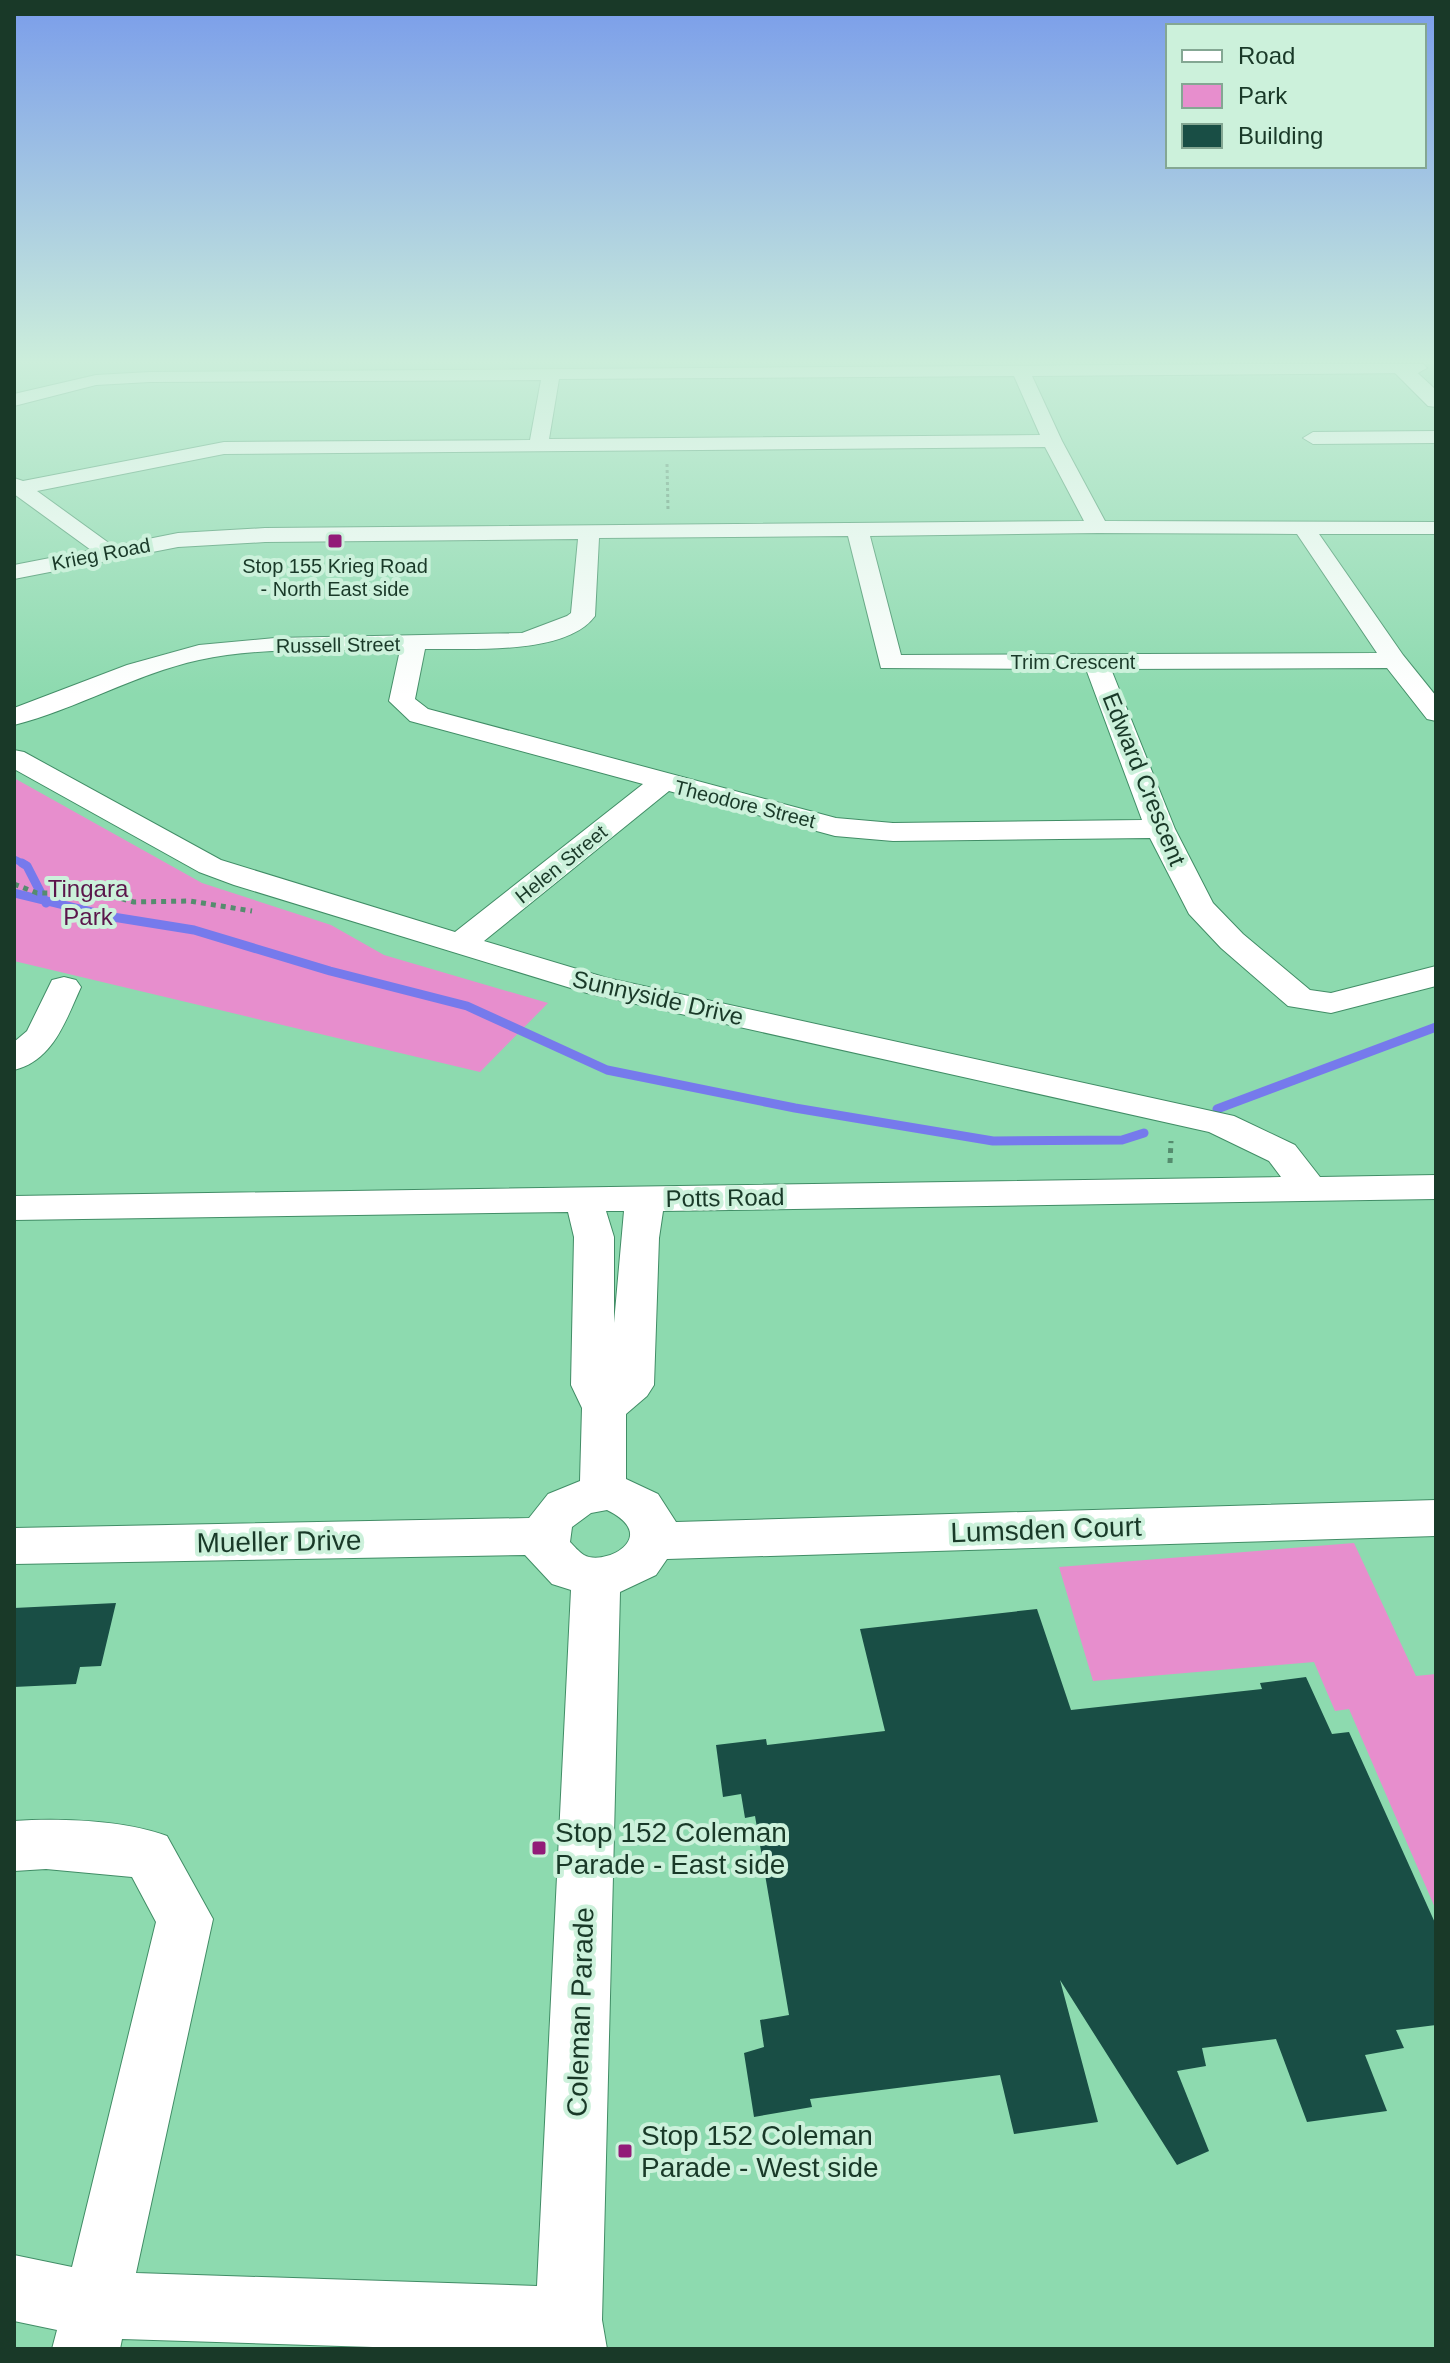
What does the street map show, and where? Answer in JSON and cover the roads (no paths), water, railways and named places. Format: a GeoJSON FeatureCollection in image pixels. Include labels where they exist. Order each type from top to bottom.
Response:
{"type":"FeatureCollection","features":[{"type":"Feature","properties":{"kind":"street"},"geometry":{"type":"LineString","coordinates":[[17,486],[81,474]]}},
{"type":"Feature","properties":{"kind":"street"},"geometry":{"type":"LineString","coordinates":[[1070,474],[1098,527]]}},
{"type":"Feature","properties":{"kind":"street"},"geometry":{"type":"LineString","coordinates":[[17,486],[106,551]]}},
{"type":"Feature","properties":{"kind":"street","name":"Krieg Road"},"geometry":{"type":"LineString","coordinates":[[14,572],[106,551],[178,540],[265,535],[1098,527],[1436,528]]}},
{"type":"Feature","properties":{"kind":"street"},"geometry":{"type":"LineString","coordinates":[[1304,528],[1394,660],[1436,713]]}},
{"type":"Feature","properties":{"kind":"street","name":"Trim Crescent"},"geometry":{"type":"LineString","coordinates":[[857,529],[890,663],[1394,660]]}},
{"type":"Feature","properties":{"kind":"street","name":"Russell Street"},"geometry":{"type":"LineString","coordinates":[[14,717],[136,670],[199,652],[275,645],[522,640],[583,616],[589,531]]}},
{"type":"Feature","properties":{"kind":"street","name":"Theodore Street"},"geometry":{"type":"LineString","coordinates":[[414,644],[402,701],[419,715],[662,783],[854,830],[1160,829]]}},
{"type":"Feature","properties":{"kind":"street","name":"Edward Crescent"},"geometry":{"type":"LineString","coordinates":[[1096,662],[1160,829],[1200,907],[1232,941],[1300,999],[1331,1003],[1436,976]]}},
{"type":"Feature","properties":{"kind":"street","name":"Sunnyside Drive"},"geometry":{"type":"LineString","coordinates":[[14,758],[210,866],[599,986],[1221,1124],[1282,1153],[1310,1190]]}},
{"type":"Feature","properties":{"kind":"street","name":"Helen Street"},"geometry":{"type":"LineString","coordinates":[[459,945],[662,783]]}},
{"type":"Feature","properties":{"kind":"street"},"geometry":{"type":"LineString","coordinates":[[14,1060],[42,1036],[64,987]]}},
{"type":"Feature","properties":{"kind":"street","name":"Potts Road"},"geometry":{"type":"LineString","coordinates":[[14,1208],[1436,1187]]}},
{"type":"Feature","properties":{"kind":"street"},"geometry":{"type":"LineString","coordinates":[[604,1408],[632,1385],[639,1238],[645,1199]]}},
{"type":"Feature","properties":{"kind":"street"},"geometry":{"type":"LineString","coordinates":[[584,1200],[594,1237],[593,1385],[604,1408],[603,1493]]}},
{"type":"Feature","properties":{"kind":"street"},"geometry":{"type":"LineString","coordinates":[[603,1493],[630,1498],[646,1509],[655,1523],[655,1541],[648,1555],[631,1569],[614,1576],[596,1578],[569,1572],[546,1549],[545,1536],[554,1514],[571,1500],[603,1493]]}},
{"type":"Feature","properties":{"kind":"street","name":"Lumsden Court"},"geometry":{"type":"LineString","coordinates":[[655,1541],[1436,1518]]}},
{"type":"Feature","properties":{"kind":"street","name":"Mueller Drive"},"geometry":{"type":"LineString","coordinates":[[14,1546],[545,1536]]}},
{"type":"Feature","properties":{"kind":"street","name":"Coleman Parade"},"geometry":{"type":"LineString","coordinates":[[571,2335],[596,1578]]}},
{"type":"Feature","properties":{"kind":"street"},"geometry":{"type":"LineString","coordinates":[[14,1846],[46,1844],[148,1854],[185,1919],[91,2327]]}},
{"type":"Feature","properties":{"kind":"street"},"geometry":{"type":"LineString","coordinates":[[14,2288],[91,2327],[571,2335]]}},
{"type":"Feature","properties":{"kind":"waterway"},"geometry":{"type":"LineString","coordinates":[[14,859],[22,863]]}},
{"type":"Feature","properties":{"kind":"waterway"},"geometry":{"type":"LineString","coordinates":[[22,863],[26,865]]}},
{"type":"Feature","properties":{"kind":"waterway"},"geometry":{"type":"LineString","coordinates":[[22,863],[27,866],[45,900]]}},
{"type":"Feature","properties":{"kind":"waterway"},"geometry":{"type":"LineString","coordinates":[[14,893],[45,900]]}},
{"type":"Feature","properties":{"kind":"waterway"},"geometry":{"type":"LineString","coordinates":[[45,900],[113,917],[194,930],[330,971],[467,1006],[607,1070],[795,1108],[993,1141],[1122,1140],[1144,1133]]}},
{"type":"Feature","properties":{"kind":"waterway"},"geometry":{"type":"LineString","coordinates":[[1217,1109],[1436,1027]]}},
{"type":"Feature","properties":{"kind":"place","name":"Stop 155 Krieg Road - North East side"},"geometry":{"type":"Point","coordinates":[335,541]}},
{"type":"Feature","properties":{"kind":"place","name":"Stop 152 Coleman Parade - East side"},"geometry":{"type":"Point","coordinates":[539,1848]}},
{"type":"Feature","properties":{"kind":"place","name":"Stop 152 Coleman Parade - West side"},"geometry":{"type":"Point","coordinates":[625,2151]}},
{"type":"Feature","properties":{"kind":"park label","name":"Tingara Park"},"geometry":{"type":"Point","coordinates":[88,903]}}]}
